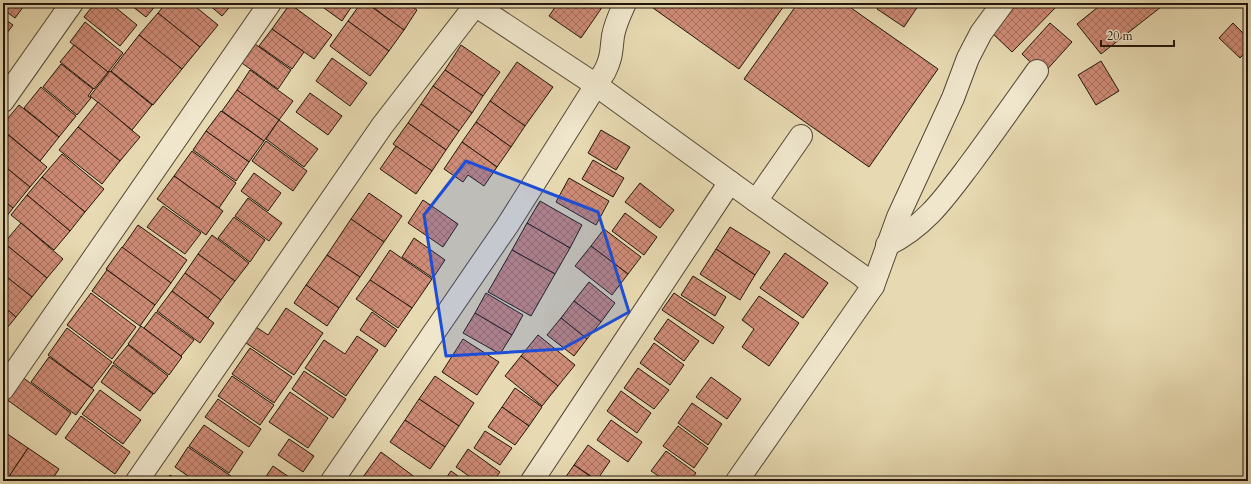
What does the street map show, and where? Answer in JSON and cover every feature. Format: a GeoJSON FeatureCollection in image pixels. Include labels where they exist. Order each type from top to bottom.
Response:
{"type":"FeatureCollection","features":[{"type":"Feature","properties":{"kind":"street"},"geometry":{"type":"LineString","coordinates":[[3,101],[72,3]]}},
{"type":"Feature","properties":{"kind":"street"},"geometry":{"type":"LineString","coordinates":[[3,389],[270,3]]}},
{"type":"Feature","properties":{"kind":"street"},"geometry":{"type":"LineString","coordinates":[[332,481],[507,226],[605,71],[610,60],[617,20],[625,3]]}},
{"type":"Feature","properties":{"kind":"street"},"geometry":{"type":"LineString","coordinates":[[738,481],[873,286],[898,217],[953,98],[968,58],[981,33],[1003,3]]}},
{"type":"Feature","properties":{"kind":"street"},"geometry":{"type":"LineString","coordinates":[[137,481],[382,126],[475,4],[596,85],[756,201],[861,274],[873,286]]}},
{"type":"Feature","properties":{"kind":"street"},"geometry":{"type":"LineString","coordinates":[[887,245],[902,238],[919,226],[937,206],[989,138],[1037,71]]}},
{"type":"Feature","properties":{"kind":"street"},"geometry":{"type":"LineString","coordinates":[[756,201],[801,136]]}},
{"type":"Feature","properties":{"kind":"street"},"geometry":{"type":"LineString","coordinates":[[532,481],[730,182]]}},
{"type":"Feature","properties":{"kind":"highlighted area"},"geometry":{"type":"Polygon","coordinates":[[[466,161],[598,212],[629,312],[562,349],[446,356],[424,215],[466,161]]]}},
{"type":"Feature","properties":{"kind":"building"},"geometry":{"type":"Polygon","coordinates":[[[3,3],[26,3],[15,18],[3,9],[3,3]]]}},
{"type":"Feature","properties":{"kind":"building"},"geometry":{"type":"Polygon","coordinates":[[[95,3],[110,3],[137,25],[120,46],[84,17],[95,3]]]}},
{"type":"Feature","properties":{"kind":"building"},"geometry":{"type":"Polygon","coordinates":[[[128,3],[158,3],[146,17],[128,3]]]}},
{"type":"Feature","properties":{"kind":"building"},"geometry":{"type":"Polygon","coordinates":[[[166,3],[191,3],[218,25],[200,47],[158,13],[166,3]]]}},
{"type":"Feature","properties":{"kind":"building"},"geometry":{"type":"Polygon","coordinates":[[[207,3],[233,3],[222,16],[207,3]]]}},
{"type":"Feature","properties":{"kind":"building"},"geometry":{"type":"Polygon","coordinates":[[[317,3],[354,3],[342,21],[317,3]]]}},
{"type":"Feature","properties":{"kind":"building"},"geometry":{"type":"Polygon","coordinates":[[[361,3],[366,3],[404,30],[389,51],[348,21],[361,3]]]}},
{"type":"Feature","properties":{"kind":"building"},"geometry":{"type":"Polygon","coordinates":[[[367,3],[407,3],[417,10],[404,30],[367,3]]]}},
{"type":"Feature","properties":{"kind":"building"},"geometry":{"type":"Polygon","coordinates":[[[558,3],[605,3],[581,38],[549,16],[558,3]]]}},
{"type":"Feature","properties":{"kind":"building"},"geometry":{"type":"Polygon","coordinates":[[[656,3],[786,3],[739,69],[653,8],[656,3]]]}},
{"type":"Feature","properties":{"kind":"building"},"geometry":{"type":"Polygon","coordinates":[[[798,3],[844,3],[938,69],[869,167],[744,79],[798,3]]]}},
{"type":"Feature","properties":{"kind":"building"},"geometry":{"type":"Polygon","coordinates":[[[881,3],[920,3],[904,27],[877,9],[881,3]]]}},
{"type":"Feature","properties":{"kind":"building"},"geometry":{"type":"Polygon","coordinates":[[[1013,3],[1060,3],[1012,52],[988,29],[1013,3]]]}},
{"type":"Feature","properties":{"kind":"building"},"geometry":{"type":"Polygon","coordinates":[[[1103,3],[1166,3],[1101,54],[1077,24],[1103,3]]]}},
{"type":"Feature","properties":{"kind":"building"},"geometry":{"type":"Polygon","coordinates":[[[290,4],[332,35],[314,59],[272,29],[290,4]]]}},
{"type":"Feature","properties":{"kind":"building"},"geometry":{"type":"Polygon","coordinates":[[[158,13],[200,47],[182,69],[139,35],[158,13]]]}},
{"type":"Feature","properties":{"kind":"building"},"geometry":{"type":"Polygon","coordinates":[[[3,18],[13,25],[3,38],[3,18]]]}},
{"type":"Feature","properties":{"kind":"building"},"geometry":{"type":"Polygon","coordinates":[[[348,21],[389,51],[370,76],[330,46],[348,21]]]}},
{"type":"Feature","properties":{"kind":"building"},"geometry":{"type":"Polygon","coordinates":[[[85,22],[123,53],[108,72],[70,42],[85,22]]]}},
{"type":"Feature","properties":{"kind":"building"},"geometry":{"type":"Polygon","coordinates":[[[1050,23],[1072,42],[1043,74],[1022,54],[1050,23]]]}},
{"type":"Feature","properties":{"kind":"building"},"geometry":{"type":"Polygon","coordinates":[[[1233,23],[1248,38],[1248,50],[1240,58],[1219,38],[1233,23]]]}},
{"type":"Feature","properties":{"kind":"building"},"geometry":{"type":"Polygon","coordinates":[[[272,29],[304,52],[292,69],[259,46],[272,29]]]}},
{"type":"Feature","properties":{"kind":"building"},"geometry":{"type":"Polygon","coordinates":[[[139,35],[182,69],[153,105],[111,71],[139,35]]]}},
{"type":"Feature","properties":{"kind":"building"},"geometry":{"type":"Polygon","coordinates":[[[248,39],[291,70],[278,89],[235,58],[248,39]]]}},
{"type":"Feature","properties":{"kind":"building"},"geometry":{"type":"Polygon","coordinates":[[[74,45],[108,72],[94,89],[60,62],[74,45]]]}},
{"type":"Feature","properties":{"kind":"building"},"geometry":{"type":"Polygon","coordinates":[[[461,45],[500,72],[483,96],[445,70],[461,45]]]}},
{"type":"Feature","properties":{"kind":"building"},"geometry":{"type":"Polygon","coordinates":[[[332,58],[367,83],[350,106],[316,81],[332,58]]]}},
{"type":"Feature","properties":{"kind":"building"},"geometry":{"type":"Polygon","coordinates":[[[1101,61],[1119,91],[1096,105],[1078,75],[1101,61]]]}},
{"type":"Feature","properties":{"kind":"building"},"geometry":{"type":"Polygon","coordinates":[[[517,62],[553,87],[525,126],[490,101],[517,62]]]}},
{"type":"Feature","properties":{"kind":"building"},"geometry":{"type":"Polygon","coordinates":[[[61,64],[93,89],[88,96],[91,98],[77,115],[43,87],[61,64]]]}},
{"type":"Feature","properties":{"kind":"building"},"geometry":{"type":"Polygon","coordinates":[[[250,70],[293,101],[279,120],[237,90],[250,70]]]}},
{"type":"Feature","properties":{"kind":"building"},"geometry":{"type":"Polygon","coordinates":[[[445,70],[483,96],[472,113],[433,86],[445,70]]]}},
{"type":"Feature","properties":{"kind":"building"},"geometry":{"type":"Polygon","coordinates":[[[110,71],[152,105],[132,130],[90,96],[110,71]]]}},
{"type":"Feature","properties":{"kind":"building"},"geometry":{"type":"Polygon","coordinates":[[[433,86],[472,113],[459,131],[421,104],[433,86]]]}},
{"type":"Feature","properties":{"kind":"building"},"geometry":{"type":"Polygon","coordinates":[[[41,87],[76,116],[59,137],[24,108],[41,87]]]}},
{"type":"Feature","properties":{"kind":"building"},"geometry":{"type":"Polygon","coordinates":[[[237,90],[279,120],[264,141],[222,111],[237,90]]]}},
{"type":"Feature","properties":{"kind":"building"},"geometry":{"type":"Polygon","coordinates":[[[310,93],[342,116],[328,135],[296,112],[310,93]]]}},
{"type":"Feature","properties":{"kind":"building"},"geometry":{"type":"Polygon","coordinates":[[[490,101],[525,126],[511,147],[476,122],[490,101]]]}},
{"type":"Feature","properties":{"kind":"building"},"geometry":{"type":"Polygon","coordinates":[[[98,102],[140,137],[120,161],[78,127],[98,102]]]}},
{"type":"Feature","properties":{"kind":"building"},"geometry":{"type":"Polygon","coordinates":[[[421,104],[459,131],[446,150],[408,123],[421,104]]]}},
{"type":"Feature","properties":{"kind":"building"},"geometry":{"type":"Polygon","coordinates":[[[19,105],[59,137],[40,161],[3,130],[3,124],[19,105]]]}},
{"type":"Feature","properties":{"kind":"building"},"geometry":{"type":"Polygon","coordinates":[[[221,111],[264,141],[249,162],[206,131],[221,111]]]}},
{"type":"Feature","properties":{"kind":"building"},"geometry":{"type":"Polygon","coordinates":[[[279,120],[318,149],[304,167],[266,139],[279,120]]]}},
{"type":"Feature","properties":{"kind":"building"},"geometry":{"type":"Polygon","coordinates":[[[476,122],[511,147],[497,167],[462,142],[476,122]]]}},
{"type":"Feature","properties":{"kind":"building"},"geometry":{"type":"Polygon","coordinates":[[[408,123],[446,150],[432,171],[393,144],[408,123]]]}},
{"type":"Feature","properties":{"kind":"building"},"geometry":{"type":"Polygon","coordinates":[[[78,127],[120,161],[102,184],[59,150],[78,127]]]}},
{"type":"Feature","properties":{"kind":"building"},"geometry":{"type":"Polygon","coordinates":[[[601,130],[630,147],[616,170],[588,153],[601,130]]]}},
{"type":"Feature","properties":{"kind":"building"},"geometry":{"type":"Polygon","coordinates":[[[206,131],[249,162],[236,181],[193,150],[206,131]]]}},
{"type":"Feature","properties":{"kind":"building"},"geometry":{"type":"Polygon","coordinates":[[[7,134],[47,167],[30,187],[3,165],[3,139],[7,134]]]}},
{"type":"Feature","properties":{"kind":"building"},"geometry":{"type":"Polygon","coordinates":[[[266,141],[307,171],[293,191],[252,161],[266,141]]]}},
{"type":"Feature","properties":{"kind":"building"},"geometry":{"type":"Polygon","coordinates":[[[462,142],[497,167],[484,186],[468,175],[463,182],[444,169],[462,142]]]}},
{"type":"Feature","properties":{"kind":"building"},"geometry":{"type":"Polygon","coordinates":[[[396,146],[432,171],[416,194],[380,169],[396,146]]]}},
{"type":"Feature","properties":{"kind":"building"},"geometry":{"type":"Polygon","coordinates":[[[192,151],[236,183],[219,208],[174,176],[192,151]]]}},
{"type":"Feature","properties":{"kind":"building"},"geometry":{"type":"Polygon","coordinates":[[[62,154],[104,189],[85,212],[42,177],[62,154]]]}},
{"type":"Feature","properties":{"kind":"building"},"geometry":{"type":"Polygon","coordinates":[[[593,160],[624,178],[613,197],[582,179],[593,160]]]}},
{"type":"Feature","properties":{"kind":"building"},"geometry":{"type":"Polygon","coordinates":[[[3,165],[30,187],[13,208],[3,200],[3,165]]]}},
{"type":"Feature","properties":{"kind":"building"},"geometry":{"type":"Polygon","coordinates":[[[254,173],[281,193],[268,211],[241,191],[254,173]]]}},
{"type":"Feature","properties":{"kind":"building"},"geometry":{"type":"Polygon","coordinates":[[[174,176],[223,211],[206,235],[157,199],[174,176]]]}},
{"type":"Feature","properties":{"kind":"building"},"geometry":{"type":"Polygon","coordinates":[[[42,177],[85,212],[70,231],[27,195],[42,177]]]}},
{"type":"Feature","properties":{"kind":"building"},"geometry":{"type":"Polygon","coordinates":[[[569,178],[609,201],[596,225],[556,202],[569,178]]]}},
{"type":"Feature","properties":{"kind":"building"},"geometry":{"type":"Polygon","coordinates":[[[640,183],[674,210],[660,228],[625,202],[640,183]]]}},
{"type":"Feature","properties":{"kind":"building"},"geometry":{"type":"Polygon","coordinates":[[[369,193],[402,216],[384,242],[351,219],[369,193]]]}},
{"type":"Feature","properties":{"kind":"building"},"geometry":{"type":"Polygon","coordinates":[[[27,195],[70,231],[54,250],[11,215],[27,195]]]}},
{"type":"Feature","properties":{"kind":"building"},"geometry":{"type":"Polygon","coordinates":[[[248,198],[282,223],[269,241],[235,216],[248,198]]]}},
{"type":"Feature","properties":{"kind":"building"},"geometry":{"type":"Polygon","coordinates":[[[3,200],[13,208],[3,221],[3,200]]]}},
{"type":"Feature","properties":{"kind":"building"},"geometry":{"type":"Polygon","coordinates":[[[423,200],[458,224],[443,247],[408,223],[423,200]]]}},
{"type":"Feature","properties":{"kind":"building"},"geometry":{"type":"Polygon","coordinates":[[[540,201],[582,225],[570,248],[527,223],[540,201]]]}},
{"type":"Feature","properties":{"kind":"building"},"geometry":{"type":"Polygon","coordinates":[[[163,206],[201,233],[185,254],[147,227],[163,206]]]}},
{"type":"Feature","properties":{"kind":"building"},"geometry":{"type":"Polygon","coordinates":[[[625,213],[657,237],[644,255],[612,231],[625,213]]]}},
{"type":"Feature","properties":{"kind":"building"},"geometry":{"type":"Polygon","coordinates":[[[234,217],[265,240],[250,262],[218,238],[234,217]]]}},
{"type":"Feature","properties":{"kind":"building"},"geometry":{"type":"Polygon","coordinates":[[[351,219],[384,242],[360,277],[327,255],[351,219]]]}},
{"type":"Feature","properties":{"kind":"building"},"geometry":{"type":"Polygon","coordinates":[[[21,223],[63,259],[47,278],[4,243],[21,223]]]}},
{"type":"Feature","properties":{"kind":"building"},"geometry":{"type":"Polygon","coordinates":[[[527,223],[570,248],[555,274],[512,250],[527,223]]]}},
{"type":"Feature","properties":{"kind":"building"},"geometry":{"type":"Polygon","coordinates":[[[138,225],[187,260],[171,283],[122,248],[138,225]]]}},
{"type":"Feature","properties":{"kind":"building"},"geometry":{"type":"Polygon","coordinates":[[[730,227],[770,252],[755,275],[716,249],[730,227]]]}},
{"type":"Feature","properties":{"kind":"building"},"geometry":{"type":"Polygon","coordinates":[[[604,229],[641,257],[628,274],[591,246],[604,229]]]}},
{"type":"Feature","properties":{"kind":"building"},"geometry":{"type":"Polygon","coordinates":[[[212,235],[249,263],[235,281],[198,254],[212,235]]]}},
{"type":"Feature","properties":{"kind":"building"},"geometry":{"type":"Polygon","coordinates":[[[414,238],[445,260],[433,278],[402,257],[414,238]]]}},
{"type":"Feature","properties":{"kind":"building"},"geometry":{"type":"Polygon","coordinates":[[[4,243],[47,278],[32,297],[3,274],[4,243]]]}},
{"type":"Feature","properties":{"kind":"building"},"geometry":{"type":"Polygon","coordinates":[[[591,246],[628,274],[612,295],[575,266],[591,246]]]}},
{"type":"Feature","properties":{"kind":"building"},"geometry":{"type":"Polygon","coordinates":[[[122,247],[171,283],[155,305],[106,269],[122,247]]]}},
{"type":"Feature","properties":{"kind":"building"},"geometry":{"type":"Polygon","coordinates":[[[716,249],[755,275],[740,300],[700,274],[716,249]]]}},
{"type":"Feature","properties":{"kind":"building"},"geometry":{"type":"Polygon","coordinates":[[[390,250],[432,279],[412,308],[370,280],[390,250]]]}},
{"type":"Feature","properties":{"kind":"building"},"geometry":{"type":"Polygon","coordinates":[[[512,250],[555,274],[531,316],[488,292],[512,250]]]}},
{"type":"Feature","properties":{"kind":"building"},"geometry":{"type":"Polygon","coordinates":[[[785,253],[828,283],[803,318],[760,288],[785,253]]]}},
{"type":"Feature","properties":{"kind":"building"},"geometry":{"type":"Polygon","coordinates":[[[198,254],[235,281],[221,300],[185,273],[198,254]]]}},
{"type":"Feature","properties":{"kind":"building"},"geometry":{"type":"Polygon","coordinates":[[[327,255],[360,277],[339,308],[306,285],[327,255]]]}},
{"type":"Feature","properties":{"kind":"building"},"geometry":{"type":"Polygon","coordinates":[[[107,270],[155,305],[140,326],[92,291],[107,270]]]}},
{"type":"Feature","properties":{"kind":"building"},"geometry":{"type":"Polygon","coordinates":[[[185,273],[221,300],[208,318],[172,291],[185,273]]]}},
{"type":"Feature","properties":{"kind":"building"},"geometry":{"type":"Polygon","coordinates":[[[3,274],[32,297],[16,317],[3,306],[3,274]]]}},
{"type":"Feature","properties":{"kind":"building"},"geometry":{"type":"Polygon","coordinates":[[[693,276],[726,297],[715,316],[681,295],[693,276]]]}},
{"type":"Feature","properties":{"kind":"building"},"geometry":{"type":"Polygon","coordinates":[[[370,280],[412,308],[398,328],[356,299],[370,280]]]}},
{"type":"Feature","properties":{"kind":"building"},"geometry":{"type":"Polygon","coordinates":[[[589,282],[615,303],[601,322],[574,301],[589,282]]]}},
{"type":"Feature","properties":{"kind":"building"},"geometry":{"type":"Polygon","coordinates":[[[306,285],[339,308],[327,326],[294,303],[306,285]]]}},
{"type":"Feature","properties":{"kind":"building"},"geometry":{"type":"Polygon","coordinates":[[[172,291],[214,323],[200,343],[157,311],[172,291]]]}},
{"type":"Feature","properties":{"kind":"building"},"geometry":{"type":"Polygon","coordinates":[[[91,293],[136,327],[112,359],[67,325],[91,293]]]}},
{"type":"Feature","properties":{"kind":"building"},"geometry":{"type":"Polygon","coordinates":[[[486,293],[523,315],[512,335],[475,313],[486,293]]]}},
{"type":"Feature","properties":{"kind":"building"},"geometry":{"type":"Polygon","coordinates":[[[674,293],[724,327],[713,344],[662,310],[674,293]]]}},
{"type":"Feature","properties":{"kind":"building"},"geometry":{"type":"Polygon","coordinates":[[[759,296],[799,323],[769,366],[742,347],[754,329],[742,320],[759,296]]]}},
{"type":"Feature","properties":{"kind":"building"},"geometry":{"type":"Polygon","coordinates":[[[574,301],[601,322],[587,339],[561,318],[574,301]]]}},
{"type":"Feature","properties":{"kind":"building"},"geometry":{"type":"Polygon","coordinates":[[[3,306],[16,317],[3,333],[3,306]]]}},
{"type":"Feature","properties":{"kind":"building"},"geometry":{"type":"Polygon","coordinates":[[[286,308],[323,333],[294,375],[243,341],[253,325],[268,335],[286,308]]]}},
{"type":"Feature","properties":{"kind":"building"},"geometry":{"type":"Polygon","coordinates":[[[156,312],[194,340],[181,356],[144,328],[156,312]]]}},
{"type":"Feature","properties":{"kind":"building"},"geometry":{"type":"Polygon","coordinates":[[[372,312],[397,330],[385,347],[360,330],[372,312]]]}},
{"type":"Feature","properties":{"kind":"building"},"geometry":{"type":"Polygon","coordinates":[[[475,313],[512,335],[500,354],[463,333],[475,313]]]}},
{"type":"Feature","properties":{"kind":"building"},"geometry":{"type":"Polygon","coordinates":[[[561,318],[587,339],[574,356],[547,335],[561,318]]]}},
{"type":"Feature","properties":{"kind":"building"},"geometry":{"type":"Polygon","coordinates":[[[668,319],[699,341],[684,361],[654,339],[668,319]]]}},
{"type":"Feature","properties":{"kind":"building"},"geometry":{"type":"Polygon","coordinates":[[[141,326],[182,357],[169,375],[128,344],[141,326]]]}},
{"type":"Feature","properties":{"kind":"building"},"geometry":{"type":"Polygon","coordinates":[[[67,328],[112,362],[92,388],[48,355],[67,328]]]}},
{"type":"Feature","properties":{"kind":"building"},"geometry":{"type":"Polygon","coordinates":[[[538,335],[575,365],[558,386],[521,356],[538,335]]]}},
{"type":"Feature","properties":{"kind":"building"},"geometry":{"type":"Polygon","coordinates":[[[357,336],[378,350],[346,396],[305,368],[324,340],[345,354],[357,336]]]}},
{"type":"Feature","properties":{"kind":"building"},"geometry":{"type":"Polygon","coordinates":[[[463,339],[499,362],[477,395],[442,372],[463,339]]]}},
{"type":"Feature","properties":{"kind":"building"},"geometry":{"type":"Polygon","coordinates":[[[654,343],[684,365],[670,385],[640,363],[654,343]]]}},
{"type":"Feature","properties":{"kind":"building"},"geometry":{"type":"Polygon","coordinates":[[[128,345],[168,376],[154,394],[113,363],[128,345]]]}},
{"type":"Feature","properties":{"kind":"building"},"geometry":{"type":"Polygon","coordinates":[[[250,348],[292,377],[274,403],[232,374],[250,348]]]}},
{"type":"Feature","properties":{"kind":"building"},"geometry":{"type":"Polygon","coordinates":[[[521,356],[558,386],[542,406],[505,376],[521,356]]]}},
{"type":"Feature","properties":{"kind":"building"},"geometry":{"type":"Polygon","coordinates":[[[49,357],[94,390],[76,415],[31,382],[49,357]]]}},
{"type":"Feature","properties":{"kind":"building"},"geometry":{"type":"Polygon","coordinates":[[[113,365],[153,394],[140,411],[101,382],[113,365]]]}},
{"type":"Feature","properties":{"kind":"building"},"geometry":{"type":"Polygon","coordinates":[[[638,368],[669,390],[654,409],[624,388],[638,368]]]}},
{"type":"Feature","properties":{"kind":"building"},"geometry":{"type":"Polygon","coordinates":[[[304,371],[346,399],[333,418],[292,389],[304,371]]]}},
{"type":"Feature","properties":{"kind":"building"},"geometry":{"type":"Polygon","coordinates":[[[232,376],[274,405],[260,425],[218,396],[232,376]]]}},
{"type":"Feature","properties":{"kind":"building"},"geometry":{"type":"Polygon","coordinates":[[[435,376],[474,403],[459,426],[419,399],[435,376]]]}},
{"type":"Feature","properties":{"kind":"building"},"geometry":{"type":"Polygon","coordinates":[[[22,377],[71,413],[56,435],[6,399],[22,377]]]}},
{"type":"Feature","properties":{"kind":"building"},"geometry":{"type":"Polygon","coordinates":[[[711,377],[741,399],[727,419],[696,397],[711,377]]]}},
{"type":"Feature","properties":{"kind":"building"},"geometry":{"type":"Polygon","coordinates":[[[515,388],[542,407],[529,426],[502,407],[515,388]]]}},
{"type":"Feature","properties":{"kind":"building"},"geometry":{"type":"Polygon","coordinates":[[[100,390],[141,420],[123,444],[82,414],[100,390]]]}},
{"type":"Feature","properties":{"kind":"building"},"geometry":{"type":"Polygon","coordinates":[[[621,391],[651,413],[637,433],[607,411],[621,391]]]}},
{"type":"Feature","properties":{"kind":"building"},"geometry":{"type":"Polygon","coordinates":[[[290,392],[328,418],[308,448],[269,422],[290,392]]]}},
{"type":"Feature","properties":{"kind":"building"},"geometry":{"type":"Polygon","coordinates":[[[218,399],[261,429],[249,447],[205,417],[218,399]]]}},
{"type":"Feature","properties":{"kind":"building"},"geometry":{"type":"Polygon","coordinates":[[[419,399],[459,426],[445,447],[405,420],[419,399]]]}},
{"type":"Feature","properties":{"kind":"building"},"geometry":{"type":"Polygon","coordinates":[[[692,403],[722,424],[708,445],[678,423],[692,403]]]}},
{"type":"Feature","properties":{"kind":"building"},"geometry":{"type":"Polygon","coordinates":[[[502,407],[529,426],[515,445],[488,427],[502,407]]]}},
{"type":"Feature","properties":{"kind":"building"},"geometry":{"type":"Polygon","coordinates":[[[81,416],[130,452],[115,474],[65,438],[81,416]]]}},
{"type":"Feature","properties":{"kind":"building"},"geometry":{"type":"Polygon","coordinates":[[[405,420],[445,447],[430,469],[390,442],[405,420]]]}},
{"type":"Feature","properties":{"kind":"building"},"geometry":{"type":"Polygon","coordinates":[[[611,420],[642,442],[628,462],[597,440],[611,420]]]}},
{"type":"Feature","properties":{"kind":"building"},"geometry":{"type":"Polygon","coordinates":[[[204,425],[243,452],[229,473],[189,446],[204,425]]]}},
{"type":"Feature","properties":{"kind":"building"},"geometry":{"type":"Polygon","coordinates":[[[678,426],[708,448],[694,468],[663,446],[678,426]]]}},
{"type":"Feature","properties":{"kind":"building"},"geometry":{"type":"Polygon","coordinates":[[[3,431],[28,448],[6,481],[3,481],[3,431]]]}},
{"type":"Feature","properties":{"kind":"building"},"geometry":{"type":"Polygon","coordinates":[[[485,431],[512,448],[500,465],[474,448],[485,431]]]}},
{"type":"Feature","properties":{"kind":"building"},"geometry":{"type":"Polygon","coordinates":[[[289,439],[314,456],[303,472],[278,455],[289,439]]]}},
{"type":"Feature","properties":{"kind":"building"},"geometry":{"type":"Polygon","coordinates":[[[588,445],[610,461],[597,480],[574,465],[588,445]]]}},
{"type":"Feature","properties":{"kind":"building"},"geometry":{"type":"Polygon","coordinates":[[[188,447],[231,476],[228,481],[195,481],[175,467],[188,447]]]}},
{"type":"Feature","properties":{"kind":"building"},"geometry":{"type":"Polygon","coordinates":[[[28,448],[59,469],[51,481],[6,481],[28,448]]]}},
{"type":"Feature","properties":{"kind":"building"},"geometry":{"type":"Polygon","coordinates":[[[468,449],[500,472],[493,481],[476,481],[456,467],[468,449]]]}},
{"type":"Feature","properties":{"kind":"building"},"geometry":{"type":"Polygon","coordinates":[[[666,451],[696,473],[690,481],[666,481],[651,471],[666,451]]]}},
{"type":"Feature","properties":{"kind":"building"},"geometry":{"type":"Polygon","coordinates":[[[381,452],[420,481],[368,481],[363,477],[381,452]]]}},
{"type":"Feature","properties":{"kind":"building"},"geometry":{"type":"Polygon","coordinates":[[[574,465],[597,481],[563,481],[574,465]]]}},
{"type":"Feature","properties":{"kind":"building"},"geometry":{"type":"Polygon","coordinates":[[[273,466],[295,481],[263,481],[273,466]]]}},
{"type":"Feature","properties":{"kind":"building"},"geometry":{"type":"Polygon","coordinates":[[[451,471],[465,481],[444,481],[451,471]]]}},
{"type":"Feature","properties":{"kind":"building"},"geometry":{"type":"Polygon","coordinates":[[[170,475],[179,481],[166,481],[170,475]]]}},
{"type":"Feature","properties":{"kind":"building"},"geometry":{"type":"Polygon","coordinates":[[[234,476],[242,481],[231,481],[234,476]]]}}]}
